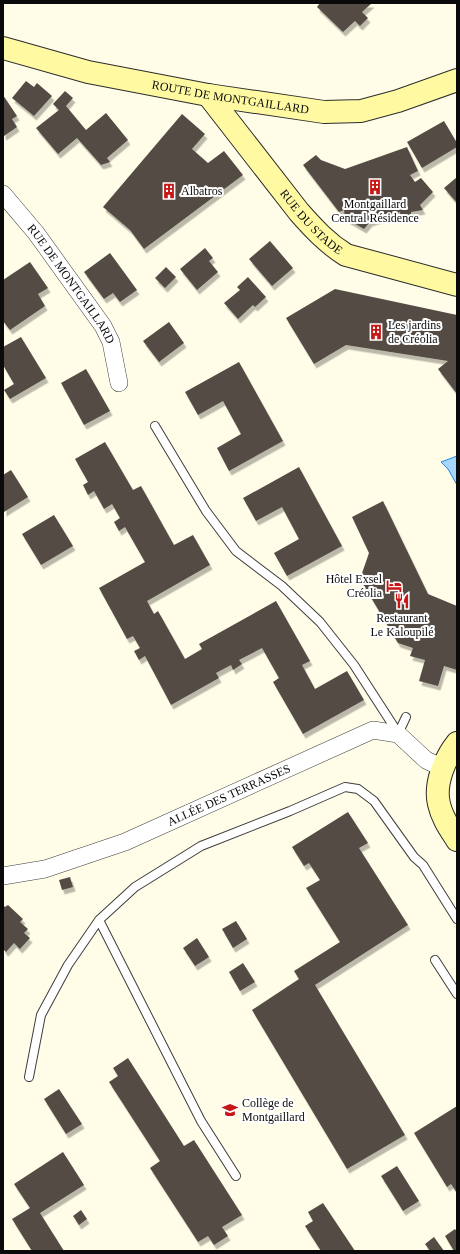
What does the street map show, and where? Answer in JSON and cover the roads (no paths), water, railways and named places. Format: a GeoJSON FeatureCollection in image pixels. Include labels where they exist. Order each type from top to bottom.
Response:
{"type":"FeatureCollection","features":[{"type":"Feature","properties":{"kind":"street","name":"ROUTE DE MONTGAILLARD"},"geometry":{"type":"LineString","coordinates":[[3,48],[88,72],[208,95],[324,112],[342,113],[361,111],[398,101],[457,80]]}},
{"type":"Feature","properties":{"kind":"street","name":"RUE DU STADE"},"geometry":{"type":"LineString","coordinates":[[208,95],[299,212],[330,245],[346,255],[457,285]]}},
{"type":"Feature","properties":{"kind":"street","name":"RUE DE MONTGAILLARD"},"geometry":{"type":"LineString","coordinates":[[3,194],[36,233],[103,326],[111,342],[119,382]]}},
{"type":"Feature","properties":{"kind":"street","name":"ALLÉE DES TERRASSES"},"geometry":{"type":"LineString","coordinates":[[3,876],[44,869],[125,842],[373,730],[398,734]]}},
{"type":"Feature","properties":{"kind":"street"},"geometry":{"type":"LineString","coordinates":[[398,734],[426,760],[443,768]]}},
{"type":"Feature","properties":{"kind":"street"},"geometry":{"type":"LineString","coordinates":[[457,742],[450,752],[443,768],[439,785],[439,803],[444,820],[457,840]]}},
{"type":"Feature","properties":{"kind":"lane"},"geometry":{"type":"LineString","coordinates":[[155,426],[206,511],[236,550],[282,586],[320,622],[354,665],[398,734]]}},
{"type":"Feature","properties":{"kind":"lane"},"geometry":{"type":"LineString","coordinates":[[398,734],[406,717]]}},
{"type":"Feature","properties":{"kind":"lane"},"geometry":{"type":"LineString","coordinates":[[29,1077],[41,1015],[68,965],[99,920],[135,887],[201,846],[290,811],[344,787],[358,788],[374,801],[414,857],[423,865],[457,919]]}},
{"type":"Feature","properties":{"kind":"lane"},"geometry":{"type":"LineString","coordinates":[[99,920],[201,1121],[236,1176]]}},
{"type":"Feature","properties":{"kind":"lane"},"geometry":{"type":"LineString","coordinates":[[435,960],[457,994]]}},
{"type":"Feature","properties":{"kind":"water"},"geometry":{"type":"Polygon","coordinates":[[[457,456],[457,485],[448,469],[441,462],[457,456]]]}},
{"type":"Feature","properties":{"kind":"place","name":"Montgaillard Central Résidence"},"geometry":{"type":"Point","coordinates":[375,187]}},
{"type":"Feature","properties":{"kind":"place","name":"Albatros"},"geometry":{"type":"Point","coordinates":[169,191]}},
{"type":"Feature","properties":{"kind":"place","name":"Les jardins de Créolia"},"geometry":{"type":"Point","coordinates":[376,332]}},
{"type":"Feature","properties":{"kind":"place","name":"Hôtel Exsel Créolia"},"geometry":{"type":"Point","coordinates":[394,586]}},
{"type":"Feature","properties":{"kind":"place","name":"Restaurant Le Kaloupilé"},"geometry":{"type":"Point","coordinates":[402,601]}},
{"type":"Feature","properties":{"kind":"place","name":"Collège de Montgaillard"},"geometry":{"type":"Point","coordinates":[230,1110]}}]}
